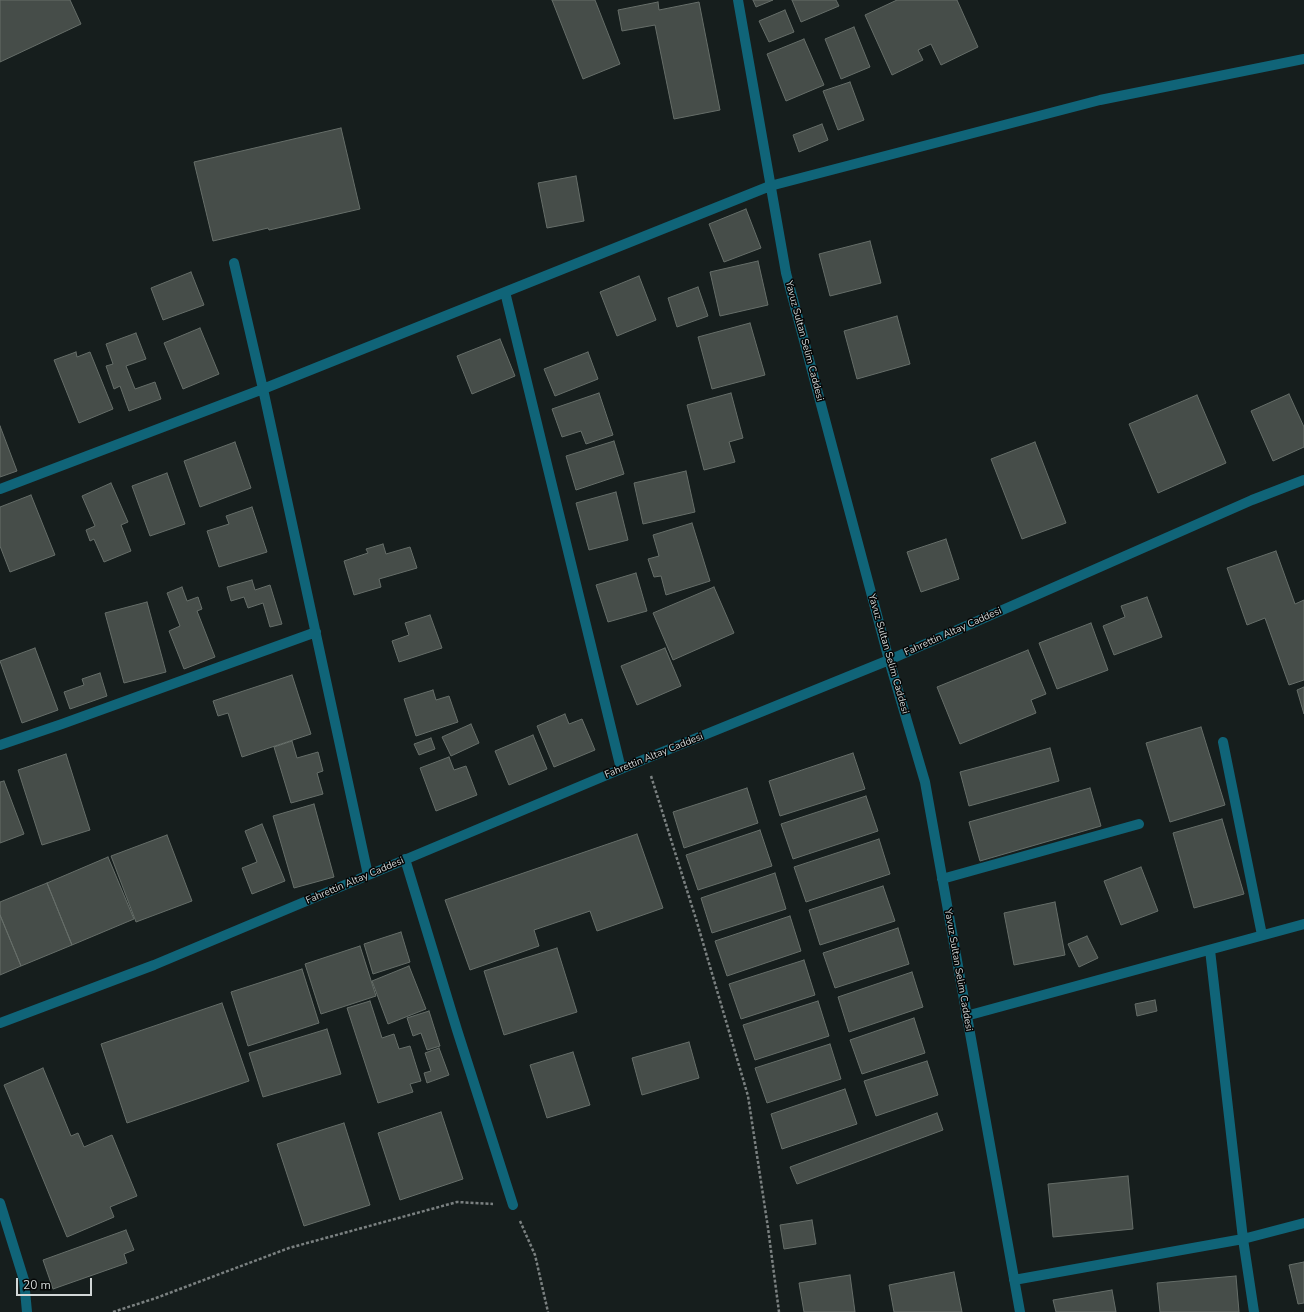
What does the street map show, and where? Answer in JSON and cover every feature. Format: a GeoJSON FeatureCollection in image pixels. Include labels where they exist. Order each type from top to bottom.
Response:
{"type":"FeatureCollection","features":[{"type":"Feature","properties":{"kind":"street","name":"Yavuz Sultan Selim Caddesi"},"geometry":{"type":"LineString","coordinates":[[738,0],[786,274],[889,660],[925,782],[1020,1312]]}},
{"type":"Feature","properties":{"kind":"street"},"geometry":{"type":"LineString","coordinates":[[0,489],[263,389],[770,186],[1100,100],[1304,59]]}},
{"type":"Feature","properties":{"kind":"street"},"geometry":{"type":"LineString","coordinates":[[234,263],[263,389],[368,875]]}},
{"type":"Feature","properties":{"kind":"street"},"geometry":{"type":"LineString","coordinates":[[505,292],[622,769]]}},
{"type":"Feature","properties":{"kind":"street","name":"Fahrettin Altay Caddesi"},"geometry":{"type":"LineString","coordinates":[[0,1023],[154,965],[645,759],[889,660],[1252,500],[1304,480]]}},
{"type":"Feature","properties":{"kind":"street"},"geometry":{"type":"LineString","coordinates":[[0,745],[316,632]]}},
{"type":"Feature","properties":{"kind":"street"},"geometry":{"type":"LineString","coordinates":[[1223,742],[1262,935]]}},
{"type":"Feature","properties":{"kind":"street"},"geometry":{"type":"LineString","coordinates":[[942,879],[1139,824]]}},
{"type":"Feature","properties":{"kind":"street"},"geometry":{"type":"LineString","coordinates":[[406,859],[457,1030],[513,1205]]}},
{"type":"Feature","properties":{"kind":"street"},"geometry":{"type":"LineString","coordinates":[[966,1016],[1304,924]]}},
{"type":"Feature","properties":{"kind":"street"},"geometry":{"type":"LineString","coordinates":[[1210,950],[1243,1239],[1254,1312]]}},
{"type":"Feature","properties":{"kind":"street"},"geometry":{"type":"LineString","coordinates":[[0,1203],[24,1280],[28,1312]]}},
{"type":"Feature","properties":{"kind":"street"},"geometry":{"type":"LineString","coordinates":[[1014,1280],[1243,1239],[1304,1223]]}},
{"type":"Feature","properties":{"kind":"path"},"geometry":{"type":"LineString","coordinates":[[645,759],[696,920],[748,1096],[779,1312]]}},
{"type":"Feature","properties":{"kind":"path"},"geometry":{"type":"LineString","coordinates":[[113,1312],[156,1298],[289,1248],[457,1202],[513,1205],[535,1255],[548,1312]]}},
{"type":"Feature","properties":{"kind":"building"},"geometry":{"type":"Polygon","coordinates":[[[0,0],[70,0],[81,24],[0,62],[0,0]]]}},
{"type":"Feature","properties":{"kind":"building"},"geometry":{"type":"Polygon","coordinates":[[[552,0],[595,0],[620,64],[583,79],[552,0]]]}},
{"type":"Feature","properties":{"kind":"building"},"geometry":{"type":"Polygon","coordinates":[[[753,0],[773,0],[756,7],[753,0]]]}},
{"type":"Feature","properties":{"kind":"building"},"geometry":{"type":"Polygon","coordinates":[[[792,0],[836,0],[839,6],[801,22],[792,0]]]}},
{"type":"Feature","properties":{"kind":"building"},"geometry":{"type":"Polygon","coordinates":[[[897,0],[957,0],[978,47],[941,65],[931,44],[918,50],[923,60],[892,75],[865,15],[897,0]]]}},
{"type":"Feature","properties":{"kind":"building"},"geometry":{"type":"Polygon","coordinates":[[[658,2],[659,10],[699,2],[720,110],[674,119],[655,25],[622,31],[618,10],[658,2]]]}},
{"type":"Feature","properties":{"kind":"building"},"geometry":{"type":"Polygon","coordinates":[[[785,10],[794,32],[769,42],[759,21],[785,10]]]}},
{"type":"Feature","properties":{"kind":"building"},"geometry":{"type":"Polygon","coordinates":[[[854,27],[870,67],[841,79],[825,39],[854,27]]]}},
{"type":"Feature","properties":{"kind":"building"},"geometry":{"type":"Polygon","coordinates":[[[804,39],[824,85],[786,101],[767,54],[804,39]]]}},
{"type":"Feature","properties":{"kind":"building"},"geometry":{"type":"Polygon","coordinates":[[[850,82],[864,120],[838,130],[823,91],[850,82]]]}},
{"type":"Feature","properties":{"kind":"building"},"geometry":{"type":"Polygon","coordinates":[[[822,124],[828,140],[799,152],[793,135],[822,124]]]}},
{"type":"Feature","properties":{"kind":"building"},"geometry":{"type":"Polygon","coordinates":[[[341,128],[360,209],[213,241],[194,162],[341,128]]]}},
{"type":"Feature","properties":{"kind":"building"},"geometry":{"type":"Polygon","coordinates":[[[576,176],[584,221],[547,228],[538,183],[576,176]]]}},
{"type":"Feature","properties":{"kind":"building"},"geometry":{"type":"Polygon","coordinates":[[[746,209],[761,248],[724,262],[709,224],[746,209]]]}},
{"type":"Feature","properties":{"kind":"building"},"geometry":{"type":"Polygon","coordinates":[[[870,241],[881,283],[830,296],[819,254],[870,241]]]}},
{"type":"Feature","properties":{"kind":"building"},"geometry":{"type":"Polygon","coordinates":[[[758,261],[768,305],[720,316],[710,272],[758,261]]]}},
{"type":"Feature","properties":{"kind":"building"},"geometry":{"type":"Polygon","coordinates":[[[191,272],[204,305],[163,320],[151,288],[191,272]]]}},
{"type":"Feature","properties":{"kind":"building"},"geometry":{"type":"Polygon","coordinates":[[[639,276],[656,320],[617,336],[600,292],[639,276]]]}},
{"type":"Feature","properties":{"kind":"building"},"geometry":{"type":"Polygon","coordinates":[[[698,287],[708,316],[677,327],[668,298],[698,287]]]}},
{"type":"Feature","properties":{"kind":"building"},"geometry":{"type":"Polygon","coordinates":[[[897,316],[910,364],[857,379],[844,331],[897,316]]]}},
{"type":"Feature","properties":{"kind":"building"},"geometry":{"type":"Polygon","coordinates":[[[750,323],[765,375],[712,389],[698,337],[750,323]]]}},
{"type":"Feature","properties":{"kind":"building"},"geometry":{"type":"Polygon","coordinates":[[[200,328],[219,374],[183,389],[164,343],[200,328]]]}},
{"type":"Feature","properties":{"kind":"building"},"geometry":{"type":"Polygon","coordinates":[[[136,333],[146,359],[126,366],[135,389],[155,382],[161,399],[129,411],[120,386],[114,389],[106,366],[113,364],[106,344],[136,333]]]}},
{"type":"Feature","properties":{"kind":"building"},"geometry":{"type":"Polygon","coordinates":[[[500,339],[515,376],[472,394],[457,356],[500,339]]]}},
{"type":"Feature","properties":{"kind":"building"},"geometry":{"type":"Polygon","coordinates":[[[76,352],[77,357],[90,352],[113,409],[79,423],[54,360],[76,352]]]}},
{"type":"Feature","properties":{"kind":"building"},"geometry":{"type":"Polygon","coordinates":[[[588,352],[598,379],[555,396],[544,369],[588,352]]]}},
{"type":"Feature","properties":{"kind":"building"},"geometry":{"type":"Polygon","coordinates":[[[599,393],[613,435],[586,444],[581,431],[562,437],[552,409],[599,393]]]}},
{"type":"Feature","properties":{"kind":"building"},"geometry":{"type":"Polygon","coordinates":[[[731,393],[743,438],[729,442],[735,462],[704,470],[687,405],[731,393]]]}},
{"type":"Feature","properties":{"kind":"building"},"geometry":{"type":"Polygon","coordinates":[[[1289,394],[1304,427],[1304,447],[1273,461],[1251,411],[1289,394]]]}},
{"type":"Feature","properties":{"kind":"building"},"geometry":{"type":"Polygon","coordinates":[[[1197,395],[1226,463],[1158,493],[1129,424],[1197,395]]]}},
{"type":"Feature","properties":{"kind":"building"},"geometry":{"type":"Polygon","coordinates":[[[0,426],[17,471],[0,477],[0,426]]]}},
{"type":"Feature","properties":{"kind":"building"},"geometry":{"type":"Polygon","coordinates":[[[614,441],[624,474],[576,490],[566,456],[614,441]]]}},
{"type":"Feature","properties":{"kind":"building"},"geometry":{"type":"Polygon","coordinates":[[[235,442],[251,488],[200,507],[184,461],[235,442]]]}},
{"type":"Feature","properties":{"kind":"building"},"geometry":{"type":"Polygon","coordinates":[[[1035,442],[1066,523],[1022,539],[991,459],[1035,442]]]}},
{"type":"Feature","properties":{"kind":"building"},"geometry":{"type":"Polygon","coordinates":[[[686,471],[695,512],[643,524],[634,483],[686,471]]]}},
{"type":"Feature","properties":{"kind":"building"},"geometry":{"type":"Polygon","coordinates":[[[167,473],[185,524],[150,536],[132,486],[167,473]]]}},
{"type":"Feature","properties":{"kind":"building"},"geometry":{"type":"Polygon","coordinates":[[[111,483],[128,522],[121,525],[131,551],[104,562],[94,539],[90,541],[86,530],[95,526],[82,496],[111,483]]]}},
{"type":"Feature","properties":{"kind":"building"},"geometry":{"type":"Polygon","coordinates":[[[616,492],[628,540],[589,550],[576,503],[616,492]]]}},
{"type":"Feature","properties":{"kind":"building"},"geometry":{"type":"Polygon","coordinates":[[[31,495],[55,555],[10,572],[0,546],[0,507],[31,495]]]}},
{"type":"Feature","properties":{"kind":"building"},"geometry":{"type":"Polygon","coordinates":[[[252,507],[267,552],[219,567],[207,531],[229,524],[226,516],[252,507]]]}},
{"type":"Feature","properties":{"kind":"building"},"geometry":{"type":"Polygon","coordinates":[[[692,523],[710,581],[666,595],[661,576],[654,577],[648,559],[659,556],[653,535],[692,523]]]}},
{"type":"Feature","properties":{"kind":"building"},"geometry":{"type":"Polygon","coordinates":[[[946,539],[959,579],[921,592],[907,552],[946,539]]]}},
{"type":"Feature","properties":{"kind":"building"},"geometry":{"type":"Polygon","coordinates":[[[383,544],[386,554],[410,547],[417,568],[379,579],[381,587],[354,595],[344,561],[368,553],[366,549],[383,544]]]}},
{"type":"Feature","properties":{"kind":"building"},"geometry":{"type":"Polygon","coordinates":[[[1276,551],[1295,604],[1304,600],[1304,680],[1289,685],[1265,618],[1247,625],[1227,568],[1276,551]]]}},
{"type":"Feature","properties":{"kind":"building"},"geometry":{"type":"Polygon","coordinates":[[[636,573],[647,611],[608,622],[596,585],[636,573]]]}},
{"type":"Feature","properties":{"kind":"building"},"geometry":{"type":"Polygon","coordinates":[[[252,580],[255,590],[270,585],[282,624],[270,627],[263,603],[248,608],[244,597],[231,601],[227,587],[252,580]]]}},
{"type":"Feature","properties":{"kind":"building"},"geometry":{"type":"Polygon","coordinates":[[[182,587],[187,601],[198,597],[202,609],[197,611],[215,657],[184,669],[169,631],[180,626],[167,593],[182,587]]]}},
{"type":"Feature","properties":{"kind":"building"},"geometry":{"type":"Polygon","coordinates":[[[714,587],[734,633],[673,660],[653,613],[714,587]]]}},
{"type":"Feature","properties":{"kind":"building"},"geometry":{"type":"Polygon","coordinates":[[[1147,597],[1162,637],[1114,655],[1103,626],[1125,617],[1121,606],[1147,597]]]}},
{"type":"Feature","properties":{"kind":"building"},"geometry":{"type":"Polygon","coordinates":[[[147,602],[166,672],[124,683],[105,613],[147,602]]]}},
{"type":"Feature","properties":{"kind":"building"},"geometry":{"type":"Polygon","coordinates":[[[430,615],[442,648],[399,662],[392,641],[409,635],[405,623],[430,615]]]}},
{"type":"Feature","properties":{"kind":"building"},"geometry":{"type":"Polygon","coordinates":[[[1091,623],[1108,670],[1057,689],[1039,643],[1091,623]]]}},
{"type":"Feature","properties":{"kind":"building"},"geometry":{"type":"Polygon","coordinates":[[[35,648],[58,710],[22,723],[0,661],[35,648]]]}},
{"type":"Feature","properties":{"kind":"building"},"geometry":{"type":"Polygon","coordinates":[[[665,648],[681,686],[637,705],[621,666],[665,648]]]}},
{"type":"Feature","properties":{"kind":"building"},"geometry":{"type":"Polygon","coordinates":[[[1028,650],[1046,694],[1031,700],[1036,713],[960,744],[937,687],[1028,650]]]}},
{"type":"Feature","properties":{"kind":"building"},"geometry":{"type":"Polygon","coordinates":[[[100,673],[107,696],[70,709],[64,692],[84,685],[82,679],[100,673]]]}},
{"type":"Feature","properties":{"kind":"building"},"geometry":{"type":"Polygon","coordinates":[[[292,675],[311,734],[242,757],[228,713],[218,716],[213,701],[292,675]]]}},
{"type":"Feature","properties":{"kind":"building"},"geometry":{"type":"Polygon","coordinates":[[[1304,687],[1304,714],[1297,690],[1304,687]]]}},
{"type":"Feature","properties":{"kind":"building"},"geometry":{"type":"Polygon","coordinates":[[[433,690],[436,700],[449,696],[458,722],[416,736],[404,699],[433,690]]]}},
{"type":"Feature","properties":{"kind":"building"},"geometry":{"type":"Polygon","coordinates":[[[565,714],[569,724],[582,719],[595,750],[554,767],[537,726],[565,714]]]}},
{"type":"Feature","properties":{"kind":"building"},"geometry":{"type":"Polygon","coordinates":[[[471,724],[479,743],[451,756],[442,737],[471,724]]]}},
{"type":"Feature","properties":{"kind":"building"},"geometry":{"type":"Polygon","coordinates":[[[1201,727],[1225,805],[1170,822],[1146,743],[1201,727]]]}},
{"type":"Feature","properties":{"kind":"building"},"geometry":{"type":"Polygon","coordinates":[[[533,735],[547,769],[509,785],[495,751],[533,735]]]}},
{"type":"Feature","properties":{"kind":"building"},"geometry":{"type":"Polygon","coordinates":[[[431,738],[435,749],[419,755],[414,744],[431,738]]]}},
{"type":"Feature","properties":{"kind":"building"},"geometry":{"type":"Polygon","coordinates":[[[292,741],[297,758],[318,752],[323,771],[317,773],[323,794],[291,803],[274,747],[292,741]]]}},
{"type":"Feature","properties":{"kind":"building"},"geometry":{"type":"Polygon","coordinates":[[[1050,748],[1059,781],[969,806],[960,772],[1050,748]]]}},
{"type":"Feature","properties":{"kind":"building"},"geometry":{"type":"Polygon","coordinates":[[[853,753],[865,789],[780,816],[769,781],[853,753]]]}},
{"type":"Feature","properties":{"kind":"building"},"geometry":{"type":"Polygon","coordinates":[[[66,754],[90,830],[42,845],[18,770],[66,754]]]}},
{"type":"Feature","properties":{"kind":"building"},"geometry":{"type":"Polygon","coordinates":[[[449,757],[454,770],[466,766],[477,795],[436,811],[420,768],[449,757]]]}},
{"type":"Feature","properties":{"kind":"building"},"geometry":{"type":"Polygon","coordinates":[[[4,781],[24,834],[0,843],[0,782],[4,781]]]}},
{"type":"Feature","properties":{"kind":"building"},"geometry":{"type":"Polygon","coordinates":[[[747,788],[758,823],[684,848],[673,812],[747,788]]]}},
{"type":"Feature","properties":{"kind":"building"},"geometry":{"type":"Polygon","coordinates":[[[1090,788],[1101,826],[980,861],[969,822],[1090,788]]]}},
{"type":"Feature","properties":{"kind":"building"},"geometry":{"type":"Polygon","coordinates":[[[866,796],[878,831],[793,859],[781,824],[866,796]]]}},
{"type":"Feature","properties":{"kind":"building"},"geometry":{"type":"Polygon","coordinates":[[[314,804],[334,877],[294,888],[273,816],[314,804]]]}},
{"type":"Feature","properties":{"kind":"building"},"geometry":{"type":"Polygon","coordinates":[[[1222,819],[1244,894],[1194,908],[1173,833],[1222,819]]]}},
{"type":"Feature","properties":{"kind":"building"},"geometry":{"type":"Polygon","coordinates":[[[262,824],[285,881],[252,894],[242,868],[257,862],[245,831],[262,824]]]}},
{"type":"Feature","properties":{"kind":"building"},"geometry":{"type":"Polygon","coordinates":[[[760,830],[772,866],[698,890],[686,855],[760,830]]]}},
{"type":"Feature","properties":{"kind":"building"},"geometry":{"type":"Polygon","coordinates":[[[637,834],[663,908],[597,931],[590,911],[534,930],[539,946],[470,970],[445,900],[637,834]]]}},
{"type":"Feature","properties":{"kind":"building"},"geometry":{"type":"Polygon","coordinates":[[[167,835],[192,901],[136,922],[111,856],[167,835]]]}},
{"type":"Feature","properties":{"kind":"building"},"geometry":{"type":"Polygon","coordinates":[[[879,839],[890,874],[806,902],[794,867],[879,839]]]}},
{"type":"Feature","properties":{"kind":"building"},"geometry":{"type":"Polygon","coordinates":[[[108,857],[134,919],[72,945],[47,883],[108,857]]]}},
{"type":"Feature","properties":{"kind":"building"},"geometry":{"type":"Polygon","coordinates":[[[1141,867],[1158,911],[1121,925],[1104,881],[1141,867]]]}},
{"type":"Feature","properties":{"kind":"building"},"geometry":{"type":"Polygon","coordinates":[[[775,873],[786,909],[712,933],[701,898],[775,873]]]}},
{"type":"Feature","properties":{"kind":"building"},"geometry":{"type":"Polygon","coordinates":[[[47,883],[72,945],[21,966],[0,915],[0,902],[47,883]]]}},
{"type":"Feature","properties":{"kind":"building"},"geometry":{"type":"Polygon","coordinates":[[[883,886],[895,921],[820,945],[809,910],[883,886]]]}},
{"type":"Feature","properties":{"kind":"building"},"geometry":{"type":"Polygon","coordinates":[[[1055,902],[1065,955],[1014,965],[1004,913],[1055,902]]]}},
{"type":"Feature","properties":{"kind":"building"},"geometry":{"type":"Polygon","coordinates":[[[0,915],[21,966],[0,975],[0,915]]]}},
{"type":"Feature","properties":{"kind":"building"},"geometry":{"type":"Polygon","coordinates":[[[790,916],[801,951],[727,976],[715,941],[790,916]]]}},
{"type":"Feature","properties":{"kind":"building"},"geometry":{"type":"Polygon","coordinates":[[[898,928],[909,964],[835,988],[823,953],[898,928]]]}},
{"type":"Feature","properties":{"kind":"building"},"geometry":{"type":"Polygon","coordinates":[[[401,932],[410,962],[373,974],[364,944],[401,932]]]}},
{"type":"Feature","properties":{"kind":"building"},"geometry":{"type":"Polygon","coordinates":[[[1087,936],[1098,958],[1079,967],[1068,944],[1087,936]]]}},
{"type":"Feature","properties":{"kind":"building"},"geometry":{"type":"Polygon","coordinates":[[[360,946],[376,996],[321,1014],[305,964],[360,946]]]}},
{"type":"Feature","properties":{"kind":"building"},"geometry":{"type":"Polygon","coordinates":[[[557,948],[577,1012],[504,1035],[484,971],[557,948]]]}},
{"type":"Feature","properties":{"kind":"building"},"geometry":{"type":"Polygon","coordinates":[[[804,960],[815,995],[741,1019],[729,984],[804,960]]]}},
{"type":"Feature","properties":{"kind":"building"},"geometry":{"type":"Polygon","coordinates":[[[409,966],[426,1009],[388,1024],[372,981],[409,966]]]}},
{"type":"Feature","properties":{"kind":"building"},"geometry":{"type":"Polygon","coordinates":[[[302,969],[319,1023],[248,1046],[231,992],[302,969]]]}},
{"type":"Feature","properties":{"kind":"building"},"geometry":{"type":"Polygon","coordinates":[[[912,972],[923,1007],[849,1032],[838,997],[912,972]]]}},
{"type":"Feature","properties":{"kind":"building"},"geometry":{"type":"Polygon","coordinates":[[[1155,1000],[1157,1011],[1137,1016],[1135,1004],[1155,1000]]]}},
{"type":"Feature","properties":{"kind":"building"},"geometry":{"type":"Polygon","coordinates":[[[370,1001],[382,1038],[394,1034],[399,1049],[410,1046],[421,1081],[410,1084],[413,1092],[378,1103],[347,1008],[370,1001]]]}},
{"type":"Feature","properties":{"kind":"building"},"geometry":{"type":"Polygon","coordinates":[[[818,1001],[829,1036],[755,1060],[743,1025],[818,1001]]]}},
{"type":"Feature","properties":{"kind":"building"},"geometry":{"type":"Polygon","coordinates":[[[222,1003],[249,1081],[127,1123],[101,1044],[222,1003]]]}},
{"type":"Feature","properties":{"kind":"building"},"geometry":{"type":"Polygon","coordinates":[[[429,1011],[440,1046],[427,1050],[421,1033],[413,1036],[407,1018],[429,1011]]]}},
{"type":"Feature","properties":{"kind":"building"},"geometry":{"type":"Polygon","coordinates":[[[914,1018],[925,1053],[862,1074],[850,1040],[914,1018]]]}},
{"type":"Feature","properties":{"kind":"building"},"geometry":{"type":"Polygon","coordinates":[[[327,1029],[341,1074],[263,1097],[249,1053],[327,1029]]]}},
{"type":"Feature","properties":{"kind":"building"},"geometry":{"type":"Polygon","coordinates":[[[689,1042],[699,1078],[642,1095],[632,1058],[689,1042]]]}},
{"type":"Feature","properties":{"kind":"building"},"geometry":{"type":"Polygon","coordinates":[[[830,1044],[841,1079],[767,1103],[755,1068],[830,1044]]]}},
{"type":"Feature","properties":{"kind":"building"},"geometry":{"type":"Polygon","coordinates":[[[439,1048],[449,1075],[427,1083],[424,1073],[431,1071],[425,1053],[439,1048]]]}},
{"type":"Feature","properties":{"kind":"building"},"geometry":{"type":"Polygon","coordinates":[[[573,1052],[590,1105],[547,1118],[530,1065],[573,1052]]]}},
{"type":"Feature","properties":{"kind":"building"},"geometry":{"type":"Polygon","coordinates":[[[927,1061],[938,1095],[876,1116],[864,1081],[927,1061]]]}},
{"type":"Feature","properties":{"kind":"building"},"geometry":{"type":"Polygon","coordinates":[[[43,1068],[71,1136],[78,1133],[84,1147],[112,1135],[137,1196],[110,1207],[114,1217],[67,1237],[4,1085],[43,1068]]]}},
{"type":"Feature","properties":{"kind":"building"},"geometry":{"type":"Polygon","coordinates":[[[845,1089],[857,1124],[782,1149],[771,1114],[845,1089]]]}},
{"type":"Feature","properties":{"kind":"building"},"geometry":{"type":"Polygon","coordinates":[[[441,1112],[463,1179],[400,1200],[378,1133],[441,1112]]]}},
{"type":"Feature","properties":{"kind":"building"},"geometry":{"type":"Polygon","coordinates":[[[937,1113],[943,1130],[797,1184],[790,1167],[937,1113]]]}},
{"type":"Feature","properties":{"kind":"building"},"geometry":{"type":"Polygon","coordinates":[[[344,1123],[370,1205],[304,1226],[277,1144],[344,1123]]]}},
{"type":"Feature","properties":{"kind":"building"},"geometry":{"type":"Polygon","coordinates":[[[1128,1176],[1133,1229],[1053,1237],[1048,1184],[1128,1176]]]}},
{"type":"Feature","properties":{"kind":"building"},"geometry":{"type":"Polygon","coordinates":[[[812,1220],[816,1244],[784,1249],[780,1225],[812,1220]]]}},
{"type":"Feature","properties":{"kind":"building"},"geometry":{"type":"Polygon","coordinates":[[[126,1230],[134,1250],[124,1254],[127,1263],[53,1289],[43,1260],[126,1230]]]}},
{"type":"Feature","properties":{"kind":"building"},"geometry":{"type":"Polygon","coordinates":[[[1304,1262],[1304,1303],[1298,1304],[1289,1265],[1304,1262]]]}},
{"type":"Feature","properties":{"kind":"building"},"geometry":{"type":"Polygon","coordinates":[[[954,1272],[962,1312],[894,1312],[889,1285],[954,1272]]]}},
{"type":"Feature","properties":{"kind":"building"},"geometry":{"type":"Polygon","coordinates":[[[850,1275],[855,1312],[804,1312],[799,1283],[850,1275]]]}},
{"type":"Feature","properties":{"kind":"building"},"geometry":{"type":"Polygon","coordinates":[[[1236,1276],[1239,1312],[1160,1312],[1157,1283],[1236,1276]]]}},
{"type":"Feature","properties":{"kind":"building"},"geometry":{"type":"Polygon","coordinates":[[[1112,1290],[1116,1312],[1056,1312],[1053,1300],[1112,1290]]]}}]}
